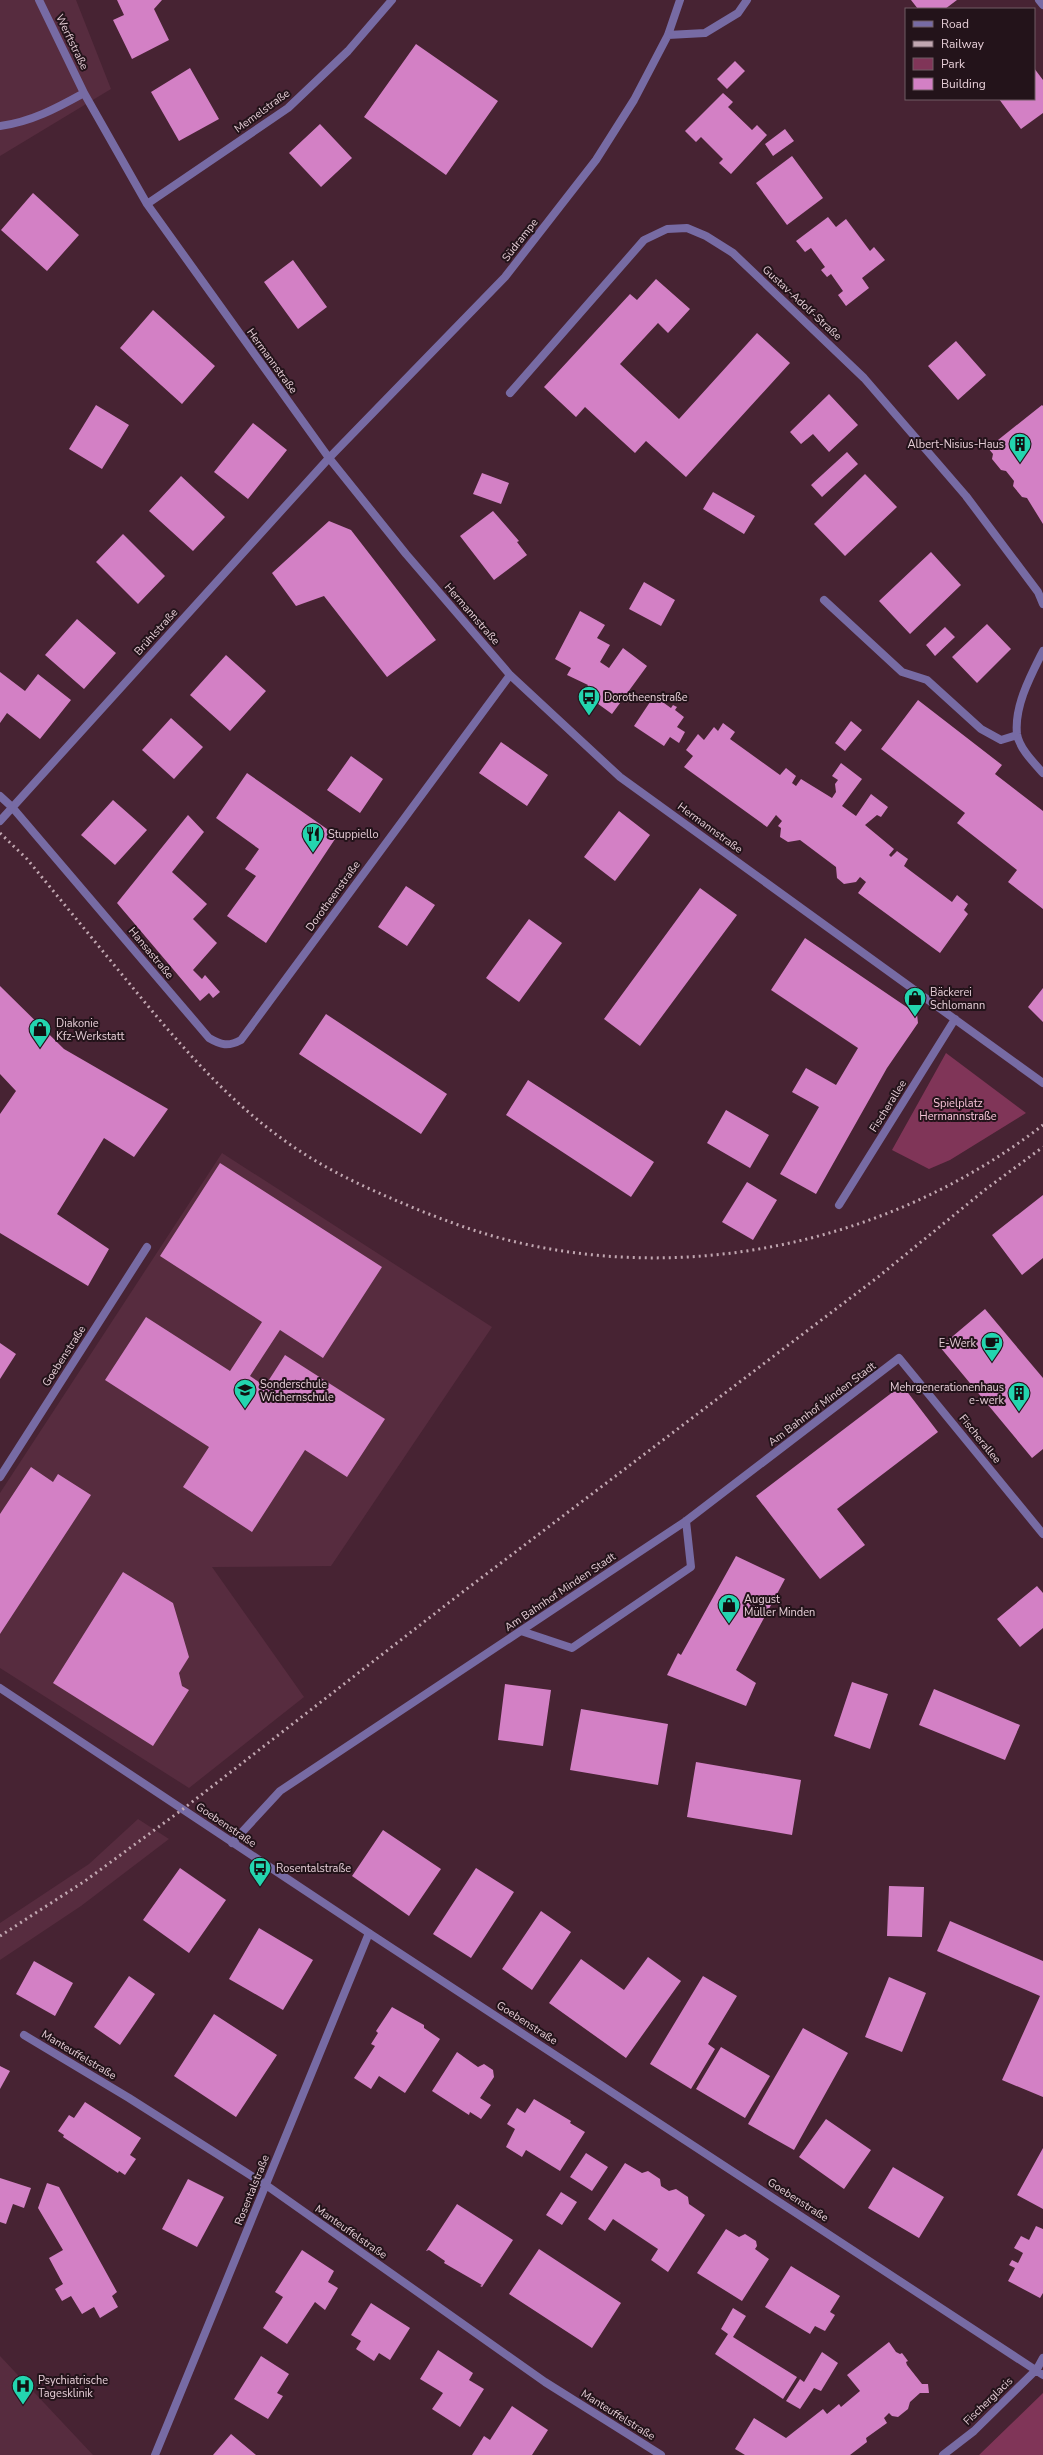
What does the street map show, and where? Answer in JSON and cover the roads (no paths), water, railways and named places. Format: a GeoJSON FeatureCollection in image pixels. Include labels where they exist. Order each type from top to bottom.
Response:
{"type":"FeatureCollection","features":[{"type":"Feature","properties":{"kind":"street","name":"Werftstraße"},"geometry":{"type":"LineString","coordinates":[[39,0],[84,93]]}},
{"type":"Feature","properties":{"kind":"street","name":"Memelstraße"},"geometry":{"type":"LineString","coordinates":[[147,204],[288,108],[348,51],[392,0]]}},
{"type":"Feature","properties":{"kind":"street","name":"Südrampe"},"geometry":{"type":"LineString","coordinates":[[329,458],[505,277],[596,160],[652,68],[668,35],[680,0]]}},
{"type":"Feature","properties":{"kind":"street"},"geometry":{"type":"LineString","coordinates":[[668,35],[705,33],[738,13],[747,0]]}},
{"type":"Feature","properties":{"kind":"street"},"geometry":{"type":"LineString","coordinates":[[1039,0],[1043,5]]}},
{"type":"Feature","properties":{"kind":"street"},"geometry":{"type":"LineString","coordinates":[[0,126],[15,124],[42,115],[84,93]]}},
{"type":"Feature","properties":{"kind":"street","name":"Hermannstraße"},"geometry":{"type":"LineString","coordinates":[[84,93],[147,204],[329,458],[406,554],[510,675],[620,777],[1043,1083]]}},
{"type":"Feature","properties":{"kind":"street","name":"Gustav-Adolf-Straße"},"geometry":{"type":"LineString","coordinates":[[510,393],[644,240],[667,229],[687,228],[706,236],[733,253],[864,378],[966,496],[1038,592],[1043,604]]}},
{"type":"Feature","properties":{"kind":"street","name":"Brühlstraße"},"geometry":{"type":"LineString","coordinates":[[0,821],[329,458]]}},
{"type":"Feature","properties":{"kind":"street"},"geometry":{"type":"LineString","coordinates":[[824,600],[897,668],[907,675],[922,677],[927,680],[981,729],[1001,740],[1017,735]]}},
{"type":"Feature","properties":{"kind":"street"},"geometry":{"type":"LineString","coordinates":[[1043,651],[1026,689],[1019,713],[1017,735],[1030,757],[1043,773]]}},
{"type":"Feature","properties":{"kind":"street","name":"Dorotheenstraße"},"geometry":{"type":"LineString","coordinates":[[288,976],[510,675]]}},
{"type":"Feature","properties":{"kind":"street","name":"Hansastraße"},"geometry":{"type":"LineString","coordinates":[[0,796],[12,807],[209,1038],[219,1044],[230,1046],[241,1040],[288,976]]}},
{"type":"Feature","properties":{"kind":"street","name":"Fischerallee"},"geometry":{"type":"LineString","coordinates":[[839,1205],[955,1019]]}},
{"type":"Feature","properties":{"kind":"street","name":"Goebenstraße"},"geometry":{"type":"LineString","coordinates":[[0,1477],[147,1247]]}},
{"type":"Feature","properties":{"kind":"street","name":"Fischerallee"},"geometry":{"type":"LineString","coordinates":[[899,1358],[1043,1534]]}},
{"type":"Feature","properties":{"kind":"street","name":"Am Bahnhof Minden Stadt"},"geometry":{"type":"LineString","coordinates":[[232,1843],[280,1791],[686,1521],[899,1358]]}},
{"type":"Feature","properties":{"kind":"street"},"geometry":{"type":"LineString","coordinates":[[521,1632],[572,1648],[691,1567],[686,1521]]}},
{"type":"Feature","properties":{"kind":"street","name":"Goebenstraße"},"geometry":{"type":"LineString","coordinates":[[0,1688],[232,1843],[1040,2372]]}},
{"type":"Feature","properties":{"kind":"street","name":"Rosentalstraße"},"geometry":{"type":"LineString","coordinates":[[155,2455],[369,1933]]}},
{"type":"Feature","properties":{"kind":"street","name":"Manteuffelstraße"},"geometry":{"type":"LineString","coordinates":[[24,2035],[129,2098],[266,2185],[545,2382],[661,2455]]}},
{"type":"Feature","properties":{"kind":"street","name":"Fischerglacis"},"geometry":{"type":"LineString","coordinates":[[943,2455],[1040,2372],[1043,2358]]}},
{"type":"Feature","properties":{"kind":"railway"},"geometry":{"type":"LineString","coordinates":[[0,833],[27,859],[138,994],[188,1052],[223,1089],[261,1122],[297,1149],[345,1177],[414,1208],[490,1235],[516,1242],[585,1254],[654,1258],[724,1254],[793,1242],[860,1223],[924,1197],[986,1165],[1043,1125]]}},
{"type":"Feature","properties":{"kind":"railway"},"geometry":{"type":"LineString","coordinates":[[0,1936],[85,1881],[183,1809],[460,1594],[878,1277],[986,1189],[1043,1147]]}},
{"type":"Feature","properties":{"kind":"place","name":"Albert-Nisius-Haus"},"geometry":{"type":"Point","coordinates":[1020,464]}},
{"type":"Feature","properties":{"kind":"place","name":"Dorotheenstraße"},"geometry":{"type":"Point","coordinates":[589,716]}},
{"type":"Feature","properties":{"kind":"place","name":"Stuppiello"},"geometry":{"type":"Point","coordinates":[313,854]}},
{"type":"Feature","properties":{"kind":"place","name":"Bäckerei Schlomann"},"geometry":{"type":"Point","coordinates":[915,1018]}},
{"type":"Feature","properties":{"kind":"place","name":"Diakonie Kfz-Werkstatt"},"geometry":{"type":"Point","coordinates":[40,1048]}},
{"type":"Feature","properties":{"kind":"place","name":"E-Werk"},"geometry":{"type":"Point","coordinates":[992,1362]}},
{"type":"Feature","properties":{"kind":"place","name":"Sonderschule Wichernschule"},"geometry":{"type":"Point","coordinates":[245,1410]}},
{"type":"Feature","properties":{"kind":"place","name":"Mehrgenerationenhaus e-werk"},"geometry":{"type":"Point","coordinates":[1019,1412]}},
{"type":"Feature","properties":{"kind":"place","name":"August Müller Minden"},"geometry":{"type":"Point","coordinates":[729,1624]}},
{"type":"Feature","properties":{"kind":"place","name":"Rosentalstraße"},"geometry":{"type":"Point","coordinates":[260,1888]}},
{"type":"Feature","properties":{"kind":"place","name":"Psychiatrische Tagesklinik"},"geometry":{"type":"Point","coordinates":[23,2406]}},
{"type":"Feature","properties":{"kind":"park label","name":"Spielplatz Hermannstraße"},"geometry":{"type":"Point","coordinates":[958,1109]}}]}
